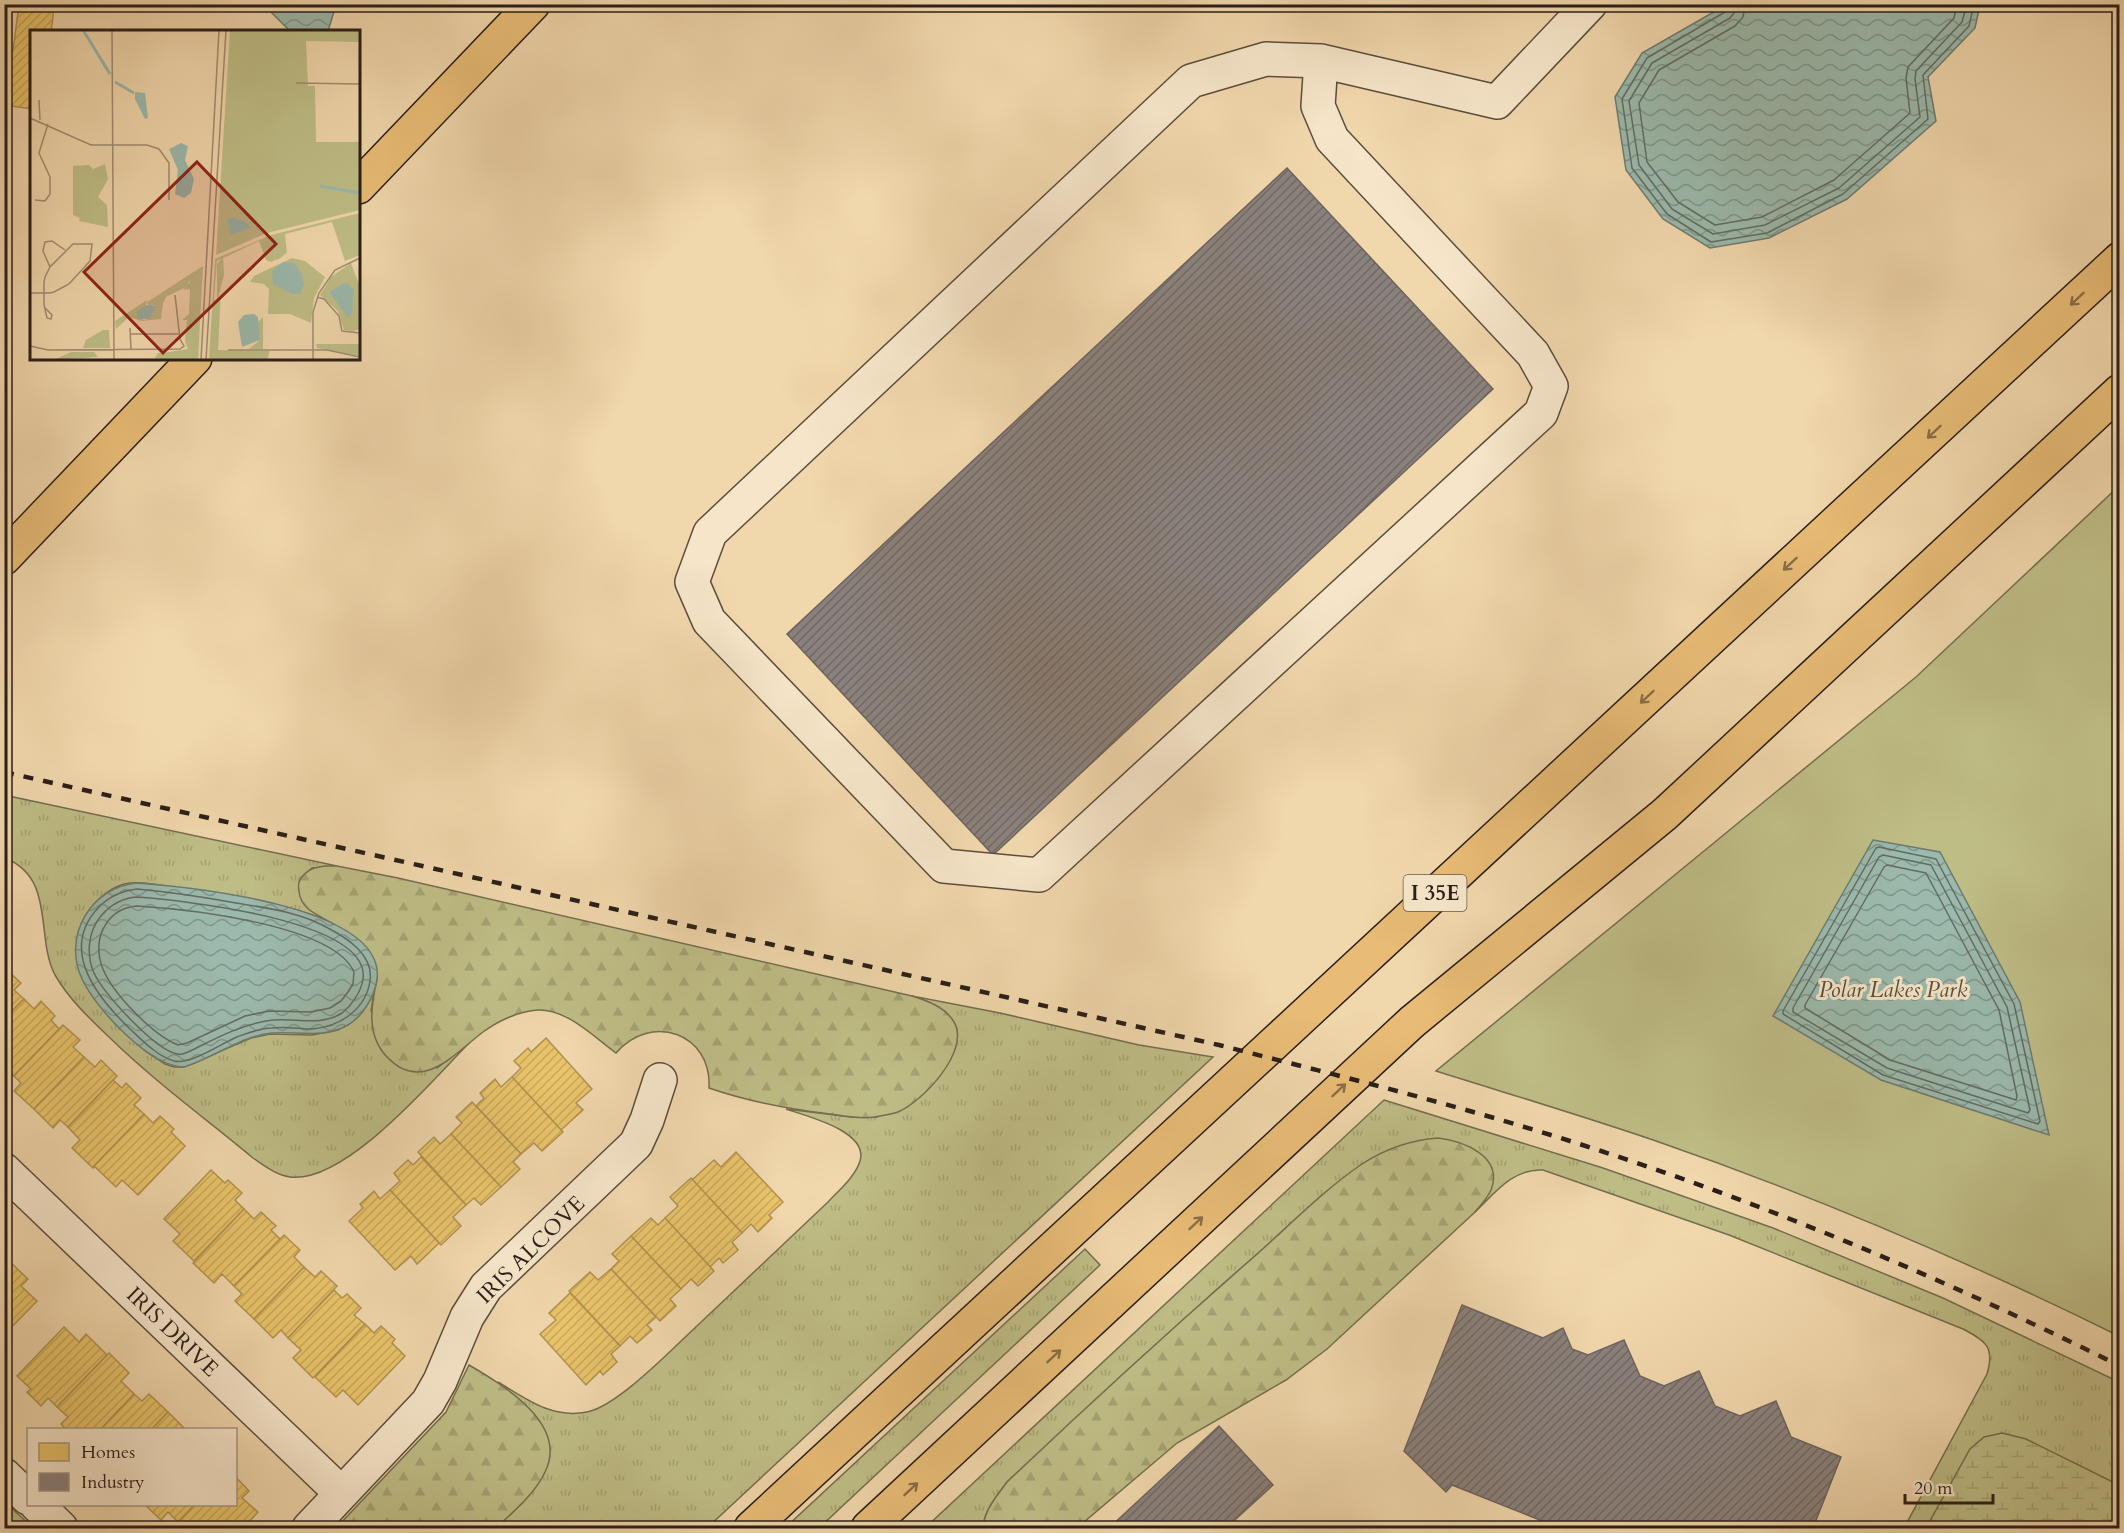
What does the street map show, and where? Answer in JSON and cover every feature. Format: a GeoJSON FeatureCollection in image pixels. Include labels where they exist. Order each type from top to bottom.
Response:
{"type":"FeatureCollection","features":[{"type":"Feature","properties":{"kind":"main road"},"geometry":{"type":"LineString","coordinates":[[360,185],[532,4]]}},
{"type":"Feature","properties":{"kind":"main road","name":"I 35E"},"geometry":{"type":"LineString","coordinates":[[752,1528],[2120,259]]}},
{"type":"Feature","properties":{"kind":"main road"},"geometry":{"type":"LineString","coordinates":[[4,558],[193,360]]}},
{"type":"Feature","properties":{"kind":"main road"},"geometry":{"type":"LineString","coordinates":[[868,1528],[1412,1022],[1665,814],[2120,391]]}},
{"type":"Feature","properties":{"kind":"street"},"geometry":{"type":"LineString","coordinates":[[1321,61],[1318,106],[1332,139],[1533,354],[1551,386],[1541,413],[1039,875],[944,866],[709,621],[692,582],[710,533],[1191,81],[1266,59],[1321,61],[1497,102],[1590,4]]}},
{"type":"Feature","properties":{"kind":"street","name":"IRIS ALCOVE"},"geometry":{"type":"LineString","coordinates":[[309,1528],[428,1402],[436,1389],[467,1317],[486,1287],[636,1144],[647,1120],[660,1080]]}},
{"type":"Feature","properties":{"kind":"street","name":"IRIS DRIVE"},"geometry":{"type":"LineString","coordinates":[[4,1170],[341,1493]]}},
{"type":"Feature","properties":{"kind":"street"},"geometry":{"type":"LineString","coordinates":[[4,1475],[27,1497]]}},
{"type":"Feature","properties":{"kind":"street"},"geometry":{"type":"LineString","coordinates":[[38,1506],[61,1528]]}},
{"type":"Feature","properties":{"kind":"green space","name":"Polar Lakes Park"},"geometry":{"type":"Polygon","coordinates":[[[2119,486],[2119,1336],[1949,1256],[1774,1184],[1629,1132],[1436,1071],[1916,677],[2119,486]]]}},
{"type":"Feature","properties":{"kind":"green space"},"geometry":{"type":"Polygon","coordinates":[[[4,795],[337,866],[312,868],[299,882],[302,899],[324,919],[253,899],[144,883],[124,884],[110,890],[93,905],[81,924],[144,1050],[165,1064],[184,1067],[251,1038],[270,1034],[312,1035],[338,1030],[367,1005],[374,992],[371,1011],[437,1068],[469,1043],[387,1127],[336,1164],[312,1175],[290,1177],[275,1172],[253,1158],[144,1069],[94,1023],[67,992],[55,975],[49,960],[42,910],[32,879],[21,867],[5,858],[4,795]]]}},
{"type":"Feature","properties":{"kind":"green space"},"geometry":{"type":"Polygon","coordinates":[[[337,866],[398,878],[912,996],[936,1005],[946,1012],[954,1022],[957,1034],[956,1047],[941,1074],[919,1098],[898,1112],[868,1118],[784,1107],[709,1088],[707,1069],[701,1054],[690,1042],[677,1034],[646,1033],[630,1040],[616,1053],[580,1025],[549,1011],[524,1012],[502,1020],[437,1067],[413,1072],[400,1067],[387,1057],[376,1039],[372,1010],[377,979],[342,931],[309,909],[301,898],[298,886],[301,878],[312,869],[337,866]]]}},
{"type":"Feature","properties":{"kind":"green space"},"geometry":{"type":"Polygon","coordinates":[[[912,996],[1000,1013],[1139,1045],[1213,1057],[707,1528],[496,1528],[523,1502],[540,1422],[527,1407],[498,1382],[529,1401],[551,1410],[562,1413],[587,1412],[614,1399],[660,1361],[828,1202],[858,1167],[860,1150],[855,1141],[846,1133],[834,1126],[786,1109],[851,1117],[877,1117],[957,1029],[954,1022],[939,1008],[912,996]]]}},
{"type":"Feature","properties":{"kind":"green space"},"geometry":{"type":"Polygon","coordinates":[[[1384,1100],[1603,1168],[1773,1228],[1943,1298],[2119,1382],[2119,1528],[1904,1528],[1987,1374],[1990,1357],[1987,1346],[1978,1337],[1963,1329],[1729,1235],[1543,1170],[1532,1170],[1513,1178],[1474,1213],[1485,1200],[1362,1164],[1215,1291],[1007,1482],[988,1509],[983,1528],[925,1528],[1384,1100]]]}},
{"type":"Feature","properties":{"kind":"green space"},"geometry":{"type":"Polygon","coordinates":[[[1438,1138],[1469,1147],[1487,1159],[1492,1168],[1491,1190],[1474,1213],[1327,1349],[1286,1380],[1177,1443],[1077,1528],[983,1528],[988,1509],[1007,1482],[1318,1198],[1362,1164],[1380,1154],[1408,1143],[1438,1138]]]}},
{"type":"Feature","properties":{"kind":"green space"},"geometry":{"type":"Polygon","coordinates":[[[1085,1249],[1100,1265],[819,1528],[785,1528],[1085,1249]]]}},
{"type":"Feature","properties":{"kind":"green space"},"geometry":{"type":"Polygon","coordinates":[[[469,1365],[499,1383],[529,1408],[540,1422],[548,1438],[550,1454],[545,1472],[530,1495],[496,1528],[336,1528],[446,1412],[469,1365]]]}},
{"type":"Feature","properties":{"kind":"green space"},"geometry":{"type":"Polygon","coordinates":[[[2002,1433],[2026,1439],[2119,1485],[2119,1528],[1926,1528],[1970,1449],[1984,1437],[2002,1433]]]}},
{"type":"Feature","properties":{"kind":"green space"},"geometry":{"type":"Polygon","coordinates":[[[4,1501],[33,1528],[6,1528],[4,1501]]]}},
{"type":"Feature","properties":{"kind":"water"},"geometry":{"type":"Polygon","coordinates":[[[264,5],[336,5],[328,30],[289,30],[264,5]]]}},
{"type":"Feature","properties":{"kind":"water"},"geometry":{"type":"Polygon","coordinates":[[[1726,5],[1980,5],[1975,28],[1928,77],[1936,121],[1847,199],[1769,238],[1710,248],[1663,219],[1626,170],[1615,97],[1642,53],[1726,5]]]}},
{"type":"Feature","properties":{"kind":"water"},"geometry":{"type":"Polygon","coordinates":[[[1873,840],[1940,852],[2020,1002],[2049,1135],[1881,1080],[1773,1016],[1873,840]]]}},
{"type":"Feature","properties":{"kind":"water"},"geometry":{"type":"Polygon","coordinates":[[[137,883],[238,896],[280,905],[319,917],[351,934],[372,954],[377,980],[373,993],[363,1011],[348,1025],[339,1029],[311,1034],[260,1035],[184,1067],[170,1064],[140,1047],[111,1020],[89,991],[77,963],[78,931],[94,904],[106,894],[137,883]]]}},
{"type":"Feature","properties":{"kind":"building: Homes"},"geometry":{"type":"Polygon","coordinates":[[[19,4],[54,8],[51,30],[30,30],[30,109],[4,105],[4,50],[13,51],[19,4]]]}},
{"type":"Feature","properties":{"kind":"building: Homes"},"geometry":{"type":"Polygon","coordinates":[[[7,970],[21,983],[14,990],[24,999],[4,1019],[4,973],[7,970]]]}},
{"type":"Feature","properties":{"kind":"building: Homes"},"geometry":{"type":"Polygon","coordinates":[[[24,999],[34,1009],[41,1001],[55,1016],[51,1020],[59,1029],[14,1076],[4,1067],[4,1019],[24,999]]]}},
{"type":"Feature","properties":{"kind":"building: Homes"},"geometry":{"type":"Polygon","coordinates":[[[63,1025],[80,1040],[73,1047],[84,1057],[34,1109],[14,1091],[21,1083],[14,1076],[63,1025]]]}},
{"type":"Feature","properties":{"kind":"building: Homes"},"geometry":{"type":"Polygon","coordinates":[[[546,1038],[592,1089],[576,1103],[583,1110],[561,1130],[512,1077],[521,1068],[514,1061],[528,1048],[531,1052],[546,1038]]]}},
{"type":"Feature","properties":{"kind":"building: Homes"},"geometry":{"type":"Polygon","coordinates":[[[84,1057],[95,1067],[101,1060],[117,1076],[68,1127],[60,1120],[53,1128],[34,1109],[84,1057]]]}},
{"type":"Feature","properties":{"kind":"building: Homes"},"geometry":{"type":"Polygon","coordinates":[[[512,1077],[563,1132],[542,1151],[534,1143],[521,1154],[476,1106],[484,1098],[480,1093],[495,1079],[501,1087],[512,1077]]]}},
{"type":"Feature","properties":{"kind":"building: Homes"},"geometry":{"type":"Polygon","coordinates":[[[113,1080],[122,1088],[126,1083],[141,1098],[134,1105],[144,1114],[93,1168],[72,1148],[80,1140],[68,1127],[113,1080]]]}},
{"type":"Feature","properties":{"kind":"building: Homes"},"geometry":{"type":"Polygon","coordinates":[[[472,1102],[521,1154],[513,1162],[520,1169],[501,1187],[451,1134],[462,1123],[456,1117],[472,1102]]]}},
{"type":"Feature","properties":{"kind":"building: Homes"},"geometry":{"type":"Polygon","coordinates":[[[144,1114],[153,1123],[160,1116],[174,1129],[171,1132],[185,1146],[138,1195],[122,1180],[116,1187],[94,1166],[144,1114]]]}},
{"type":"Feature","properties":{"kind":"building: Homes"},"geometry":{"type":"Polygon","coordinates":[[[451,1134],[501,1187],[481,1205],[474,1198],[466,1205],[418,1152],[434,1137],[440,1144],[451,1134]]]}},
{"type":"Feature","properties":{"kind":"building: Homes"},"geometry":{"type":"Polygon","coordinates":[[[736,1152],[783,1202],[769,1215],[772,1218],[758,1232],[751,1224],[742,1233],[692,1180],[714,1160],[721,1167],[736,1152]]]}},
{"type":"Feature","properties":{"kind":"building: Homes"},"geometry":{"type":"Polygon","coordinates":[[[421,1157],[466,1205],[453,1217],[461,1226],[441,1245],[390,1190],[400,1181],[394,1173],[408,1160],[413,1165],[421,1157]]]}},
{"type":"Feature","properties":{"kind":"building: Homes"},"geometry":{"type":"Polygon","coordinates":[[[211,1170],[225,1183],[228,1180],[242,1193],[235,1200],[244,1209],[194,1261],[173,1241],[180,1234],[164,1219],[211,1170]]]}},
{"type":"Feature","properties":{"kind":"building: Homes"},"geometry":{"type":"Polygon","coordinates":[[[691,1178],[742,1233],[732,1242],[738,1250],[723,1263],[719,1258],[710,1267],[665,1218],[678,1206],[670,1197],[691,1178]]]}},
{"type":"Feature","properties":{"kind":"building: Homes"},"geometry":{"type":"Polygon","coordinates":[[[390,1190],[439,1243],[417,1264],[411,1256],[395,1270],[349,1221],[363,1208],[360,1204],[374,1191],[380,1199],[390,1190]]]}},
{"type":"Feature","properties":{"kind":"building: Homes"},"geometry":{"type":"Polygon","coordinates":[[[244,1209],[254,1219],[261,1212],[276,1226],[271,1230],[280,1239],[234,1286],[222,1274],[214,1283],[193,1263],[244,1209]]]}},
{"type":"Feature","properties":{"kind":"building: Homes"},"geometry":{"type":"Polygon","coordinates":[[[651,1218],[658,1225],[665,1218],[714,1271],[698,1286],[691,1279],[681,1289],[631,1236],[651,1218]]]}},
{"type":"Feature","properties":{"kind":"building: Homes"},"geometry":{"type":"Polygon","coordinates":[[[284,1235],[300,1250],[294,1257],[304,1267],[254,1319],[235,1301],[242,1294],[234,1286],[284,1235]]]}},
{"type":"Feature","properties":{"kind":"building: Homes"},"geometry":{"type":"Polygon","coordinates":[[[631,1236],[681,1289],[670,1299],[676,1306],[660,1321],[611,1269],[619,1261],[612,1254],[631,1236]]]}},
{"type":"Feature","properties":{"kind":"building: Homes"},"geometry":{"type":"Polygon","coordinates":[[[7,1259],[28,1279],[21,1286],[37,1301],[4,1335],[4,1261],[7,1259]]]}},
{"type":"Feature","properties":{"kind":"building: Homes"},"geometry":{"type":"Polygon","coordinates":[[[304,1267],[315,1277],[321,1271],[337,1286],[288,1338],[281,1330],[273,1338],[254,1319],[304,1267]]]}},
{"type":"Feature","properties":{"kind":"building: Homes"},"geometry":{"type":"Polygon","coordinates":[[[611,1269],[656,1317],[647,1325],[652,1330],[637,1343],[630,1336],[620,1346],[569,1291],[590,1272],[598,1280],[611,1269]]]}},
{"type":"Feature","properties":{"kind":"building: Homes"},"geometry":{"type":"Polygon","coordinates":[[[334,1290],[342,1298],[347,1294],[361,1308],[354,1315],[365,1324],[313,1378],[293,1358],[301,1350],[288,1338],[334,1290]]]}},
{"type":"Feature","properties":{"kind":"building: Homes"},"geometry":{"type":"Polygon","coordinates":[[[570,1293],[620,1346],[611,1354],[617,1362],[603,1375],[600,1371],[586,1385],[540,1334],[556,1320],[549,1313],[570,1293]]]}},
{"type":"Feature","properties":{"kind":"building: Homes"},"geometry":{"type":"Polygon","coordinates":[[[365,1324],[374,1333],[381,1326],[395,1339],[392,1343],[405,1356],[358,1405],[343,1390],[336,1397],[315,1377],[365,1324]]]}},
{"type":"Feature","properties":{"kind":"building: Homes"},"geometry":{"type":"Polygon","coordinates":[[[64,1327],[79,1342],[86,1334],[107,1355],[57,1407],[48,1398],[41,1406],[27,1392],[31,1389],[17,1376],[64,1327]]]}},
{"type":"Feature","properties":{"kind":"building: Homes"},"geometry":{"type":"Polygon","coordinates":[[[109,1353],[129,1373],[121,1381],[134,1394],[102,1428],[65,1428],[61,1424],[68,1417],[57,1407],[109,1353]]]}},
{"type":"Feature","properties":{"kind":"building: Homes"},"geometry":{"type":"Polygon","coordinates":[[[134,1394],[142,1401],[149,1394],[168,1412],[153,1428],[102,1428],[134,1394]]]}},
{"type":"Feature","properties":{"kind":"building: Homes"},"geometry":{"type":"Polygon","coordinates":[[[168,1412],[184,1428],[153,1428],[168,1412]]]}},
{"type":"Feature","properties":{"kind":"building: Homes"},"geometry":{"type":"Polygon","coordinates":[[[237,1478],[249,1491],[242,1498],[258,1512],[243,1528],[184,1528],[178,1522],[193,1506],[237,1506],[237,1478]]]}},
{"type":"Feature","properties":{"kind":"building: Homes"},"geometry":{"type":"Polygon","coordinates":[[[146,1506],[193,1506],[178,1522],[168,1512],[161,1520],[146,1506]]]}},
{"type":"Feature","properties":{"kind":"building: Industry"},"geometry":{"type":"Polygon","coordinates":[[[1287,168],[1493,389],[993,855],[787,634],[1287,168]]]}},
{"type":"Feature","properties":{"kind":"building: Industry"},"geometry":{"type":"Polygon","coordinates":[[[1462,1305],[1543,1338],[1563,1328],[1572,1349],[1588,1355],[1624,1340],[1640,1376],[1664,1386],[1699,1371],[1715,1406],[1740,1416],[1776,1401],[1791,1437],[1841,1457],[1813,1528],[1560,1528],[1452,1485],[1446,1492],[1404,1451],[1462,1305]]]}},
{"type":"Feature","properties":{"kind":"building: Industry"},"geometry":{"type":"Polygon","coordinates":[[[1219,1426],[1273,1485],[1226,1528],[1109,1528],[1219,1426]]]}},
{"type":"Feature","properties":{"kind":"railway"},"geometry":{"type":"LineString","coordinates":[[4,772],[1219,1045],[1460,1108],[1670,1174],[1801,1223],[1930,1277],[2120,1366]]}}]}
